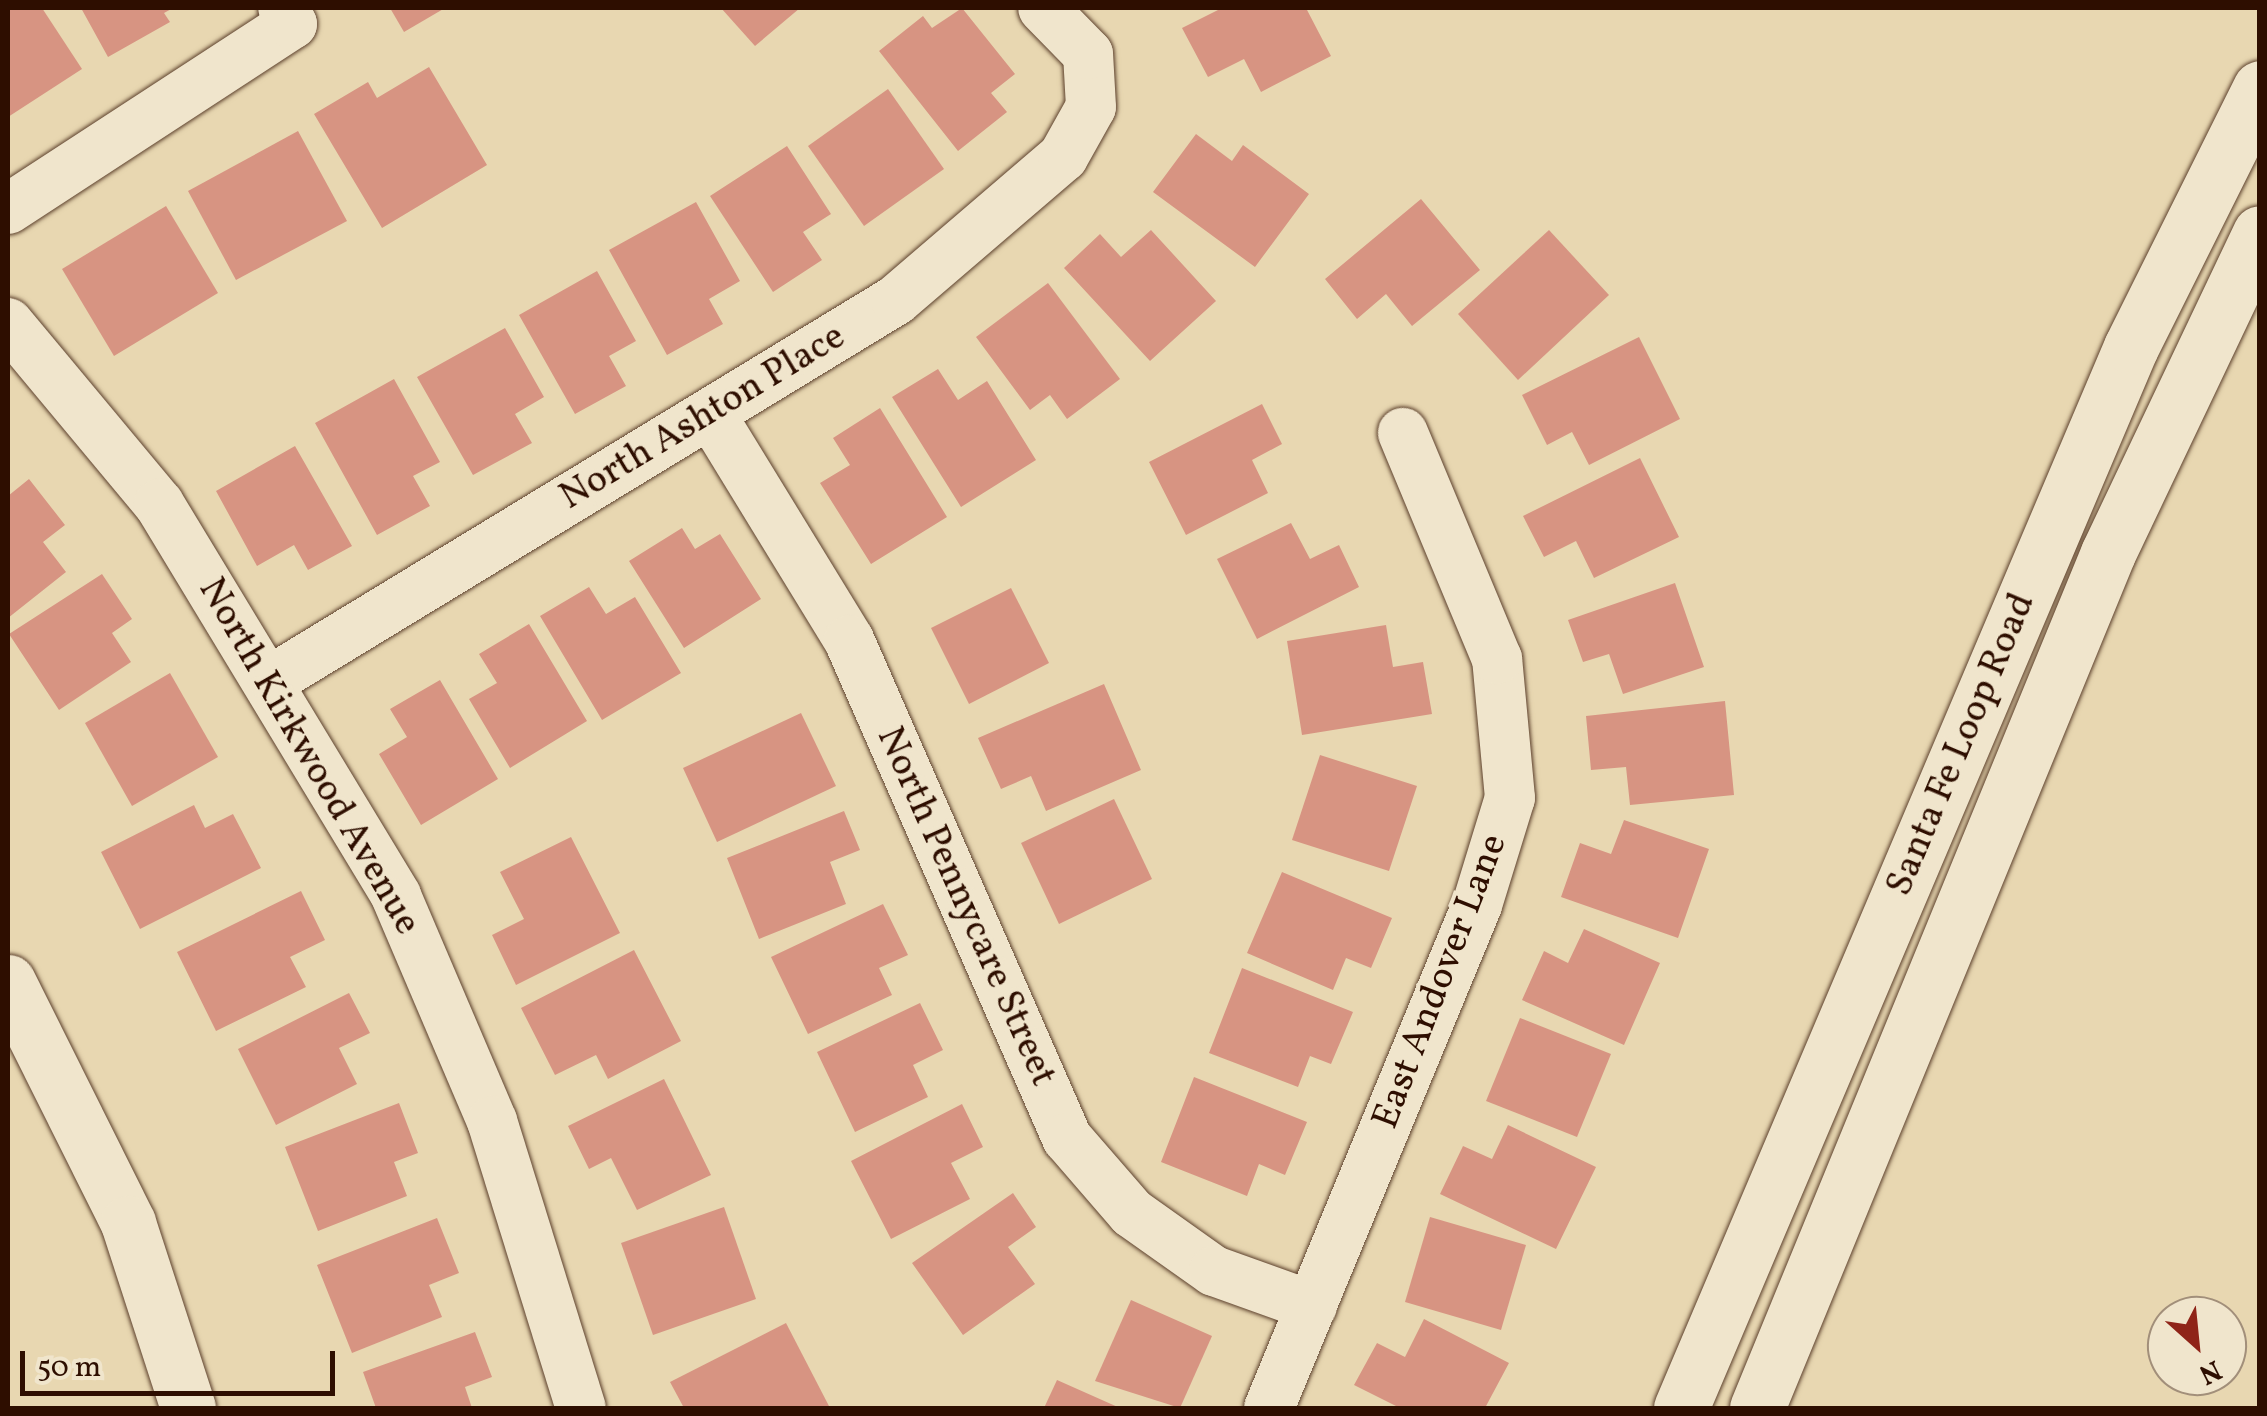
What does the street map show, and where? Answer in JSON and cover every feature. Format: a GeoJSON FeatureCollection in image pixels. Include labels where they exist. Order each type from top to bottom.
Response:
{"type":"FeatureCollection","features":[{"type":"Feature","properties":{"kind":"main road","name":"Santa Fe Loop Road"},"geometry":{"type":"LineString","coordinates":[[1681,1408],[2131,347],[2260,88]]}},
{"type":"Feature","properties":{"kind":"main road","name":"Santa Fe Loop Road"},"geometry":{"type":"LineString","coordinates":[[1757,1408],[2108,554],[2260,233]]}},
{"type":"Feature","properties":{"kind":"main road"},"geometry":{"type":"LineString","coordinates":[[8,982],[128,1223],[188,1408]]}},
{"type":"Feature","properties":{"kind":"street"},"geometry":{"type":"LineString","coordinates":[[8,209],[292,24],[283,8]]}},
{"type":"Feature","properties":{"kind":"street","name":"North Ashton Place"},"geometry":{"type":"LineString","coordinates":[[273,679],[896,300],[1063,157],[1091,107],[1088,54],[1043,8]]}},
{"type":"Feature","properties":{"kind":"street","name":"North Kirkwood Avenue"},"geometry":{"type":"LineString","coordinates":[[8,323],[160,504],[273,679],[396,896],[492,1121],[582,1408]]}},
{"type":"Feature","properties":{"kind":"street","name":"North Pennycare Street"},"geometry":{"type":"LineString","coordinates":[[711,414],[849,640],[1067,1138],[1132,1212],[1214,1271],[1312,1306]]}},
{"type":"Feature","properties":{"kind":"street","name":"East Andover Lane"},"geometry":{"type":"LineString","coordinates":[[1269,1408],[1477,905],[1510,798],[1496,659],[1403,434]]}},
{"type":"Feature","properties":{"kind":"building"},"geometry":{"type":"Polygon","coordinates":[[[8,8],[42,8],[82,69],[8,117],[8,8]]]}},
{"type":"Feature","properties":{"kind":"building"},"geometry":{"type":"Polygon","coordinates":[[[81,8],[173,8],[164,13],[170,22],[108,57],[81,8]]]}},
{"type":"Feature","properties":{"kind":"building"},"geometry":{"type":"Polygon","coordinates":[[[390,8],[445,8],[404,32],[390,8]]]}},
{"type":"Feature","properties":{"kind":"building"},"geometry":{"type":"Polygon","coordinates":[[[721,8],[800,8],[755,46],[721,8]]]}},
{"type":"Feature","properties":{"kind":"building"},"geometry":{"type":"Polygon","coordinates":[[[962,8],[1015,74],[991,93],[1007,112],[958,151],[879,51],[923,16],[932,28],[962,8]]]}},
{"type":"Feature","properties":{"kind":"building"},"geometry":{"type":"Polygon","coordinates":[[[1222,8],[1306,8],[1331,56],[1261,92],[1244,59],[1208,77],[1182,28],[1222,8]]]}},
{"type":"Feature","properties":{"kind":"building"},"geometry":{"type":"Polygon","coordinates":[[[429,67],[487,165],[382,228],[314,114],[368,82],[377,98],[429,67]]]}},
{"type":"Feature","properties":{"kind":"building"},"geometry":{"type":"Polygon","coordinates":[[[888,89],[944,169],[864,226],[808,146],[888,89]]]}},
{"type":"Feature","properties":{"kind":"building"},"geometry":{"type":"Polygon","coordinates":[[[298,131],[347,221],[236,280],[188,191],[298,131]]]}},
{"type":"Feature","properties":{"kind":"building"},"geometry":{"type":"Polygon","coordinates":[[[1196,134],[1232,161],[1243,145],[1309,194],[1255,267],[1153,192],[1196,134]]]}},
{"type":"Feature","properties":{"kind":"building"},"geometry":{"type":"Polygon","coordinates":[[[787,146],[831,214],[803,232],[822,260],[773,292],[710,196],[787,146]]]}},
{"type":"Feature","properties":{"kind":"building"},"geometry":{"type":"Polygon","coordinates":[[[1421,199],[1480,270],[1412,326],[1386,294],[1357,319],[1325,279],[1421,199]]]}},
{"type":"Feature","properties":{"kind":"building"},"geometry":{"type":"Polygon","coordinates":[[[696,202],[740,281],[709,299],[723,324],[667,355],[609,250],[696,202]]]}},
{"type":"Feature","properties":{"kind":"building"},"geometry":{"type":"Polygon","coordinates":[[[166,206],[218,293],[114,356],[62,269],[166,206]]]}},
{"type":"Feature","properties":{"kind":"building"},"geometry":{"type":"Polygon","coordinates":[[[1151,230],[1216,301],[1150,361],[1064,268],[1100,234],[1121,257],[1151,230]]]}},
{"type":"Feature","properties":{"kind":"building"},"geometry":{"type":"Polygon","coordinates":[[[1549,230],[1609,295],[1518,380],[1458,314],[1549,230]]]}},
{"type":"Feature","properties":{"kind":"building"},"geometry":{"type":"Polygon","coordinates":[[[597,271],[636,341],[609,356],[626,386],[575,414],[519,315],[597,271]]]}},
{"type":"Feature","properties":{"kind":"building"},"geometry":{"type":"Polygon","coordinates":[[[1048,283],[1120,379],[1067,419],[1050,395],[1030,410],[976,337],[1048,283]]]}},
{"type":"Feature","properties":{"kind":"building"},"geometry":{"type":"Polygon","coordinates":[[[505,328],[544,397],[515,414],[532,443],[473,475],[417,377],[505,328]]]}},
{"type":"Feature","properties":{"kind":"building"},"geometry":{"type":"Polygon","coordinates":[[[1639,337],[1680,419],[1589,465],[1572,432],[1547,445],[1522,395],[1639,337]]]}},
{"type":"Feature","properties":{"kind":"building"},"geometry":{"type":"Polygon","coordinates":[[[938,369],[958,400],[987,381],[1036,460],[961,507],[892,397],[938,369]]]}},
{"type":"Feature","properties":{"kind":"building"},"geometry":{"type":"Polygon","coordinates":[[[394,379],[440,462],[413,476],[430,506],[377,535],[315,423],[394,379]]]}},
{"type":"Feature","properties":{"kind":"building"},"geometry":{"type":"Polygon","coordinates":[[[1262,404],[1282,444],[1252,460],[1268,493],[1186,535],[1149,462],[1262,404]]]}},
{"type":"Feature","properties":{"kind":"building"},"geometry":{"type":"Polygon","coordinates":[[[880,408],[947,517],[871,564],[820,483],[850,465],[833,438],[880,408]]]}},
{"type":"Feature","properties":{"kind":"building"},"geometry":{"type":"Polygon","coordinates":[[[295,446],[352,546],[308,570],[294,545],[257,566],[216,491],[295,446]]]}},
{"type":"Feature","properties":{"kind":"building"},"geometry":{"type":"Polygon","coordinates":[[[1640,458],[1679,537],[1594,578],[1576,541],[1544,557],[1523,516],[1640,458]]]}},
{"type":"Feature","properties":{"kind":"building"},"geometry":{"type":"Polygon","coordinates":[[[29,479],[65,525],[43,542],[66,572],[8,618],[8,496],[29,479]]]}},
{"type":"Feature","properties":{"kind":"building"},"geometry":{"type":"Polygon","coordinates":[[[1291,523],[1310,559],[1339,545],[1359,587],[1257,639],[1217,559],[1291,523]]]}},
{"type":"Feature","properties":{"kind":"building"},"geometry":{"type":"Polygon","coordinates":[[[682,528],[695,549],[720,534],[761,599],[684,648],[629,561],[682,528]]]}},
{"type":"Feature","properties":{"kind":"building"},"geometry":{"type":"Polygon","coordinates":[[[102,574],[132,619],[112,633],[131,662],[59,710],[9,634],[102,574]]]}},
{"type":"Feature","properties":{"kind":"building"},"geometry":{"type":"Polygon","coordinates":[[[1675,583],[1704,667],[1623,694],[1609,654],[1583,662],[1568,620],[1675,583]]]}},
{"type":"Feature","properties":{"kind":"building"},"geometry":{"type":"Polygon","coordinates":[[[589,587],[606,614],[635,597],[681,673],[602,720],[540,616],[589,587]]]}},
{"type":"Feature","properties":{"kind":"building"},"geometry":{"type":"Polygon","coordinates":[[[1011,588],[1049,663],[969,704],[931,628],[1011,588]]]}},
{"type":"Feature","properties":{"kind":"building"},"geometry":{"type":"Polygon","coordinates":[[[529,624],[587,721],[510,768],[469,699],[497,683],[479,654],[529,624]]]}},
{"type":"Feature","properties":{"kind":"building"},"geometry":{"type":"Polygon","coordinates":[[[1386,625],[1393,667],[1423,662],[1432,714],[1302,735],[1287,641],[1386,625]]]}},
{"type":"Feature","properties":{"kind":"building"},"geometry":{"type":"Polygon","coordinates":[[[170,673],[218,757],[132,806],[85,723],[170,673]]]}},
{"type":"Feature","properties":{"kind":"building"},"geometry":{"type":"Polygon","coordinates":[[[440,680],[498,779],[421,825],[379,754],[407,737],[390,709],[440,680]]]}},
{"type":"Feature","properties":{"kind":"building"},"geometry":{"type":"Polygon","coordinates":[[[1104,684],[1141,770],[1046,811],[1031,776],[1001,789],[978,738],[1104,684]]]}},
{"type":"Feature","properties":{"kind":"building"},"geometry":{"type":"Polygon","coordinates":[[[1725,701],[1734,795],[1630,805],[1626,767],[1591,770],[1586,716],[1725,701]]]}},
{"type":"Feature","properties":{"kind":"building"},"geometry":{"type":"Polygon","coordinates":[[[801,713],[836,786],[717,842],[683,768],[801,713]]]}},
{"type":"Feature","properties":{"kind":"building"},"geometry":{"type":"Polygon","coordinates":[[[1320,755],[1417,786],[1389,871],[1292,840],[1320,755]]]}},
{"type":"Feature","properties":{"kind":"building"},"geometry":{"type":"Polygon","coordinates":[[[1114,799],[1152,879],[1059,924],[1021,843],[1114,799]]]}},
{"type":"Feature","properties":{"kind":"building"},"geometry":{"type":"Polygon","coordinates":[[[194,805],[205,828],[233,814],[261,868],[140,929],[101,852],[194,805]]]}},
{"type":"Feature","properties":{"kind":"building"},"geometry":{"type":"Polygon","coordinates":[[[844,811],[860,850],[830,862],[846,904],[759,939],[727,858],[844,811]]]}},
{"type":"Feature","properties":{"kind":"building"},"geometry":{"type":"Polygon","coordinates":[[[1624,820],[1709,849],[1678,938],[1561,897],[1580,843],[1611,854],[1624,820]]]}},
{"type":"Feature","properties":{"kind":"building"},"geometry":{"type":"Polygon","coordinates":[[[571,837],[620,933],[516,985],[492,935],[524,919],[500,872],[571,837]]]}},
{"type":"Feature","properties":{"kind":"building"},"geometry":{"type":"Polygon","coordinates":[[[1282,872],[1392,918],[1371,968],[1346,958],[1333,990],[1247,953],[1282,872]]]}},
{"type":"Feature","properties":{"kind":"building"},"geometry":{"type":"Polygon","coordinates":[[[301,891],[325,940],[290,957],[306,987],[216,1031],[177,952],[301,891]]]}},
{"type":"Feature","properties":{"kind":"building"},"geometry":{"type":"Polygon","coordinates":[[[883,904],[908,955],[879,968],[892,995],[808,1034],[771,957],[883,904]]]}},
{"type":"Feature","properties":{"kind":"building"},"geometry":{"type":"Polygon","coordinates":[[[1584,929],[1660,963],[1624,1045],[1522,1000],[1544,951],[1568,963],[1584,929]]]}},
{"type":"Feature","properties":{"kind":"building"},"geometry":{"type":"Polygon","coordinates":[[[634,950],[681,1041],[608,1079],[596,1055],[555,1075],[521,1008],[634,950]]]}},
{"type":"Feature","properties":{"kind":"building"},"geometry":{"type":"Polygon","coordinates":[[[1242,968],[1353,1012],[1331,1064],[1310,1056],[1298,1087],[1209,1053],[1242,968]]]}},
{"type":"Feature","properties":{"kind":"building"},"geometry":{"type":"Polygon","coordinates":[[[349,993],[370,1033],[339,1048],[357,1084],[276,1125],[238,1049],[349,993]]]}},
{"type":"Feature","properties":{"kind":"building"},"geometry":{"type":"Polygon","coordinates":[[[920,1003],[943,1050],[913,1065],[928,1097],[855,1132],[817,1052],[920,1003]]]}},
{"type":"Feature","properties":{"kind":"building"},"geometry":{"type":"Polygon","coordinates":[[[1520,1018],[1611,1054],[1577,1137],[1486,1101],[1520,1018]]]}},
{"type":"Feature","properties":{"kind":"building"},"geometry":{"type":"Polygon","coordinates":[[[1194,1077],[1307,1122],[1285,1175],[1259,1164],[1247,1196],[1161,1162],[1194,1077]]]}},
{"type":"Feature","properties":{"kind":"building"},"geometry":{"type":"Polygon","coordinates":[[[664,1079],[711,1175],[637,1210],[611,1158],[589,1169],[568,1126],[664,1079]]]}},
{"type":"Feature","properties":{"kind":"building"},"geometry":{"type":"Polygon","coordinates":[[[399,1103],[418,1153],[394,1162],[407,1196],[318,1231],[285,1147],[399,1103]]]}},
{"type":"Feature","properties":{"kind":"building"},"geometry":{"type":"Polygon","coordinates":[[[962,1104],[983,1147],[951,1163],[970,1199],[891,1239],[851,1161],[962,1104]]]}},
{"type":"Feature","properties":{"kind":"building"},"geometry":{"type":"Polygon","coordinates":[[[1508,1125],[1596,1167],[1556,1249],[1440,1194],[1463,1146],[1492,1159],[1508,1125]]]}},
{"type":"Feature","properties":{"kind":"building"},"geometry":{"type":"Polygon","coordinates":[[[1013,1193],[1036,1227],[1008,1247],[1035,1284],[963,1335],[912,1263],[1013,1193]]]}},
{"type":"Feature","properties":{"kind":"building"},"geometry":{"type":"Polygon","coordinates":[[[724,1207],[756,1299],[653,1335],[621,1243],[724,1207]]]}},
{"type":"Feature","properties":{"kind":"building"},"geometry":{"type":"Polygon","coordinates":[[[1430,1217],[1526,1245],[1501,1330],[1405,1302],[1430,1217]]]}},
{"type":"Feature","properties":{"kind":"building"},"geometry":{"type":"Polygon","coordinates":[[[437,1218],[459,1273],[429,1285],[442,1317],[352,1353],[317,1265],[437,1218]]]}},
{"type":"Feature","properties":{"kind":"building"},"geometry":{"type":"Polygon","coordinates":[[[1131,1300],[1212,1336],[1180,1408],[1095,1381],[1131,1300]]]}},
{"type":"Feature","properties":{"kind":"building"},"geometry":{"type":"Polygon","coordinates":[[[1424,1319],[1509,1363],[1485,1408],[1400,1408],[1354,1385],[1377,1343],[1405,1357],[1424,1319]]]}},
{"type":"Feature","properties":{"kind":"building"},"geometry":{"type":"Polygon","coordinates":[[[786,1323],[830,1408],[684,1408],[670,1382],[786,1323]]]}},
{"type":"Feature","properties":{"kind":"building"},"geometry":{"type":"Polygon","coordinates":[[[475,1332],[492,1377],[465,1387],[472,1408],[376,1408],[363,1372],[475,1332]]]}},
{"type":"Feature","properties":{"kind":"building"},"geometry":{"type":"Polygon","coordinates":[[[1057,1380],[1120,1408],[1044,1408],[1057,1380]]]}}]}
